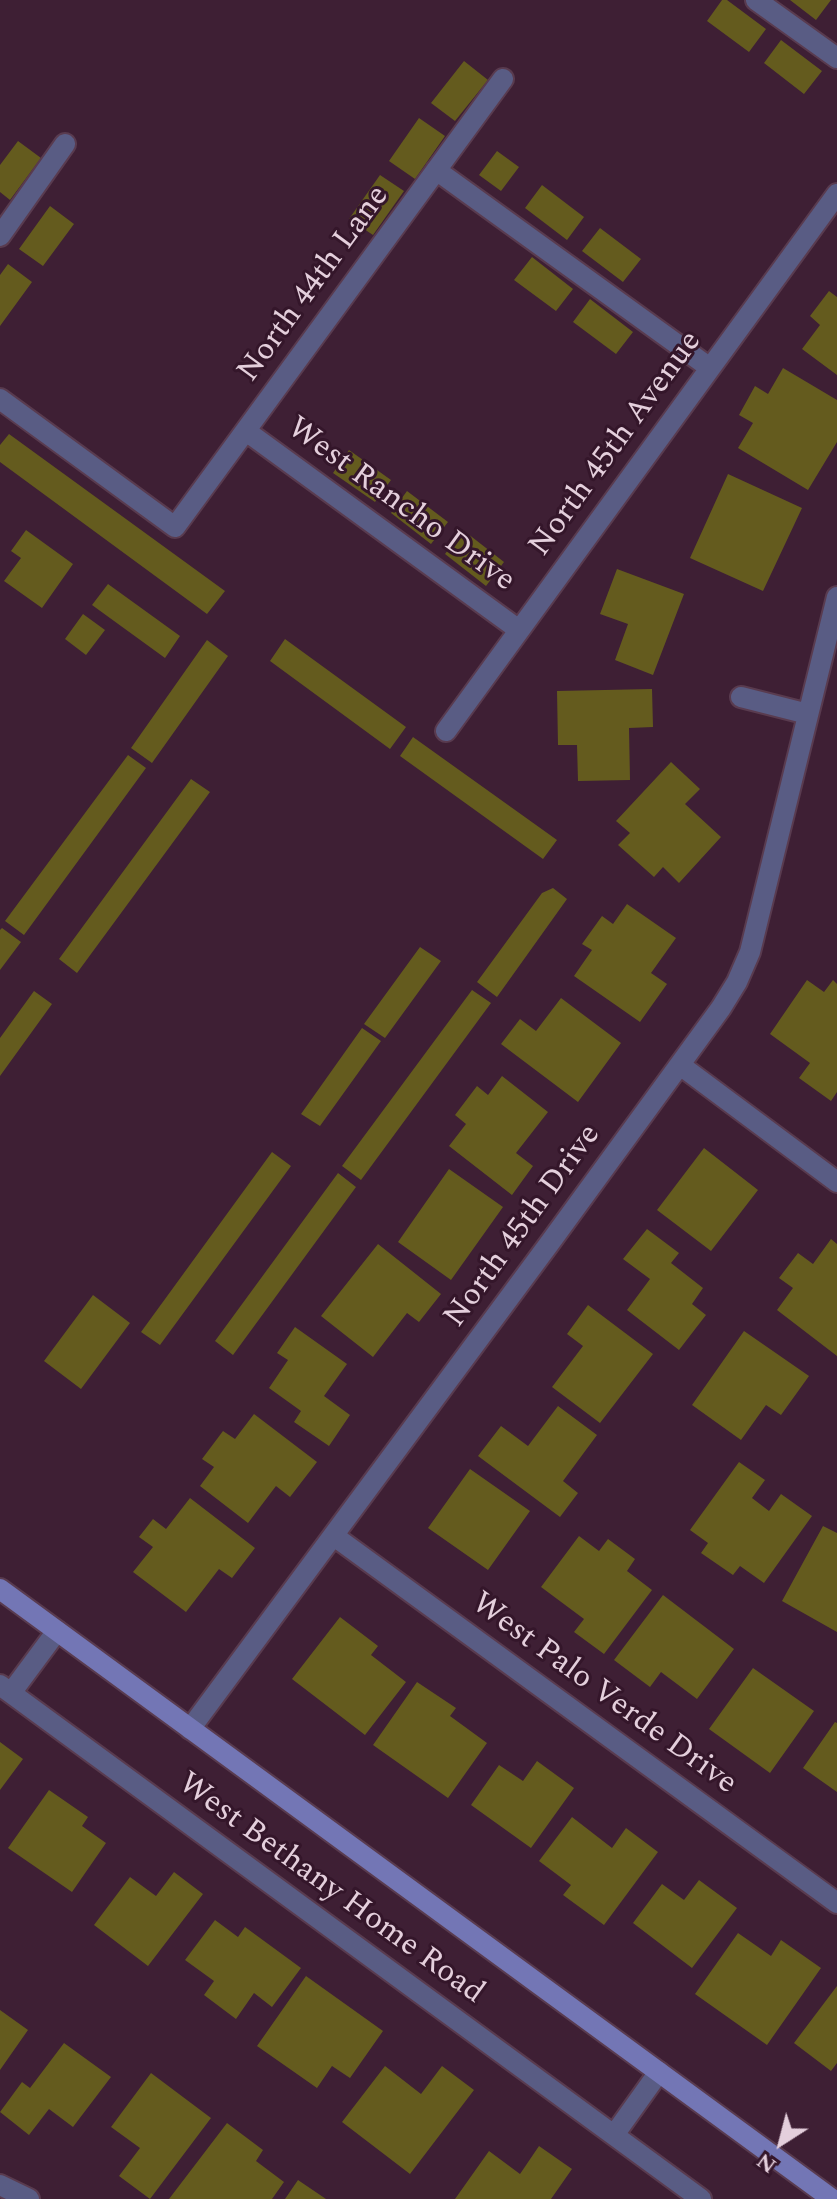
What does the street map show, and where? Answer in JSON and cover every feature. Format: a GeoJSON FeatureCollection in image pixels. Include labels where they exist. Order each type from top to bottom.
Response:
{"type":"FeatureCollection","features":[{"type":"Feature","properties":{"kind":"main road","name":"West Bethany Home Road"},"geometry":{"type":"LineString","coordinates":[[0,1589],[832,2199]]}},
{"type":"Feature","properties":{"kind":"street"},"geometry":{"type":"LineString","coordinates":[[756,0],[837,58]]}},
{"type":"Feature","properties":{"kind":"street","name":"North 44th Lane"},"geometry":{"type":"LineString","coordinates":[[0,399],[175,527],[503,79]]}},
{"type":"Feature","properties":{"kind":"street"},"geometry":{"type":"LineString","coordinates":[[0,236],[65,144]]}},
{"type":"Feature","properties":{"kind":"street"},"geometry":{"type":"LineString","coordinates":[[436,170],[710,368]]}},
{"type":"Feature","properties":{"kind":"street","name":"North 45th Avenue"},"geometry":{"type":"LineString","coordinates":[[446,731],[837,194]]}},
{"type":"Feature","properties":{"kind":"street","name":"West Rancho Drive"},"geometry":{"type":"LineString","coordinates":[[246,431],[519,630]]}},
{"type":"Feature","properties":{"kind":"street","name":"North 45th Drive"},"geometry":{"type":"LineString","coordinates":[[190,1729],[680,1065],[737,982],[750,952],[837,597]]}},
{"type":"Feature","properties":{"kind":"street"},"geometry":{"type":"LineString","coordinates":[[741,697],[808,714]]}},
{"type":"Feature","properties":{"kind":"street"},"geometry":{"type":"LineString","coordinates":[[680,1065],[837,1182]]}},
{"type":"Feature","properties":{"kind":"street","name":"West Palo Verde Drive"},"geometry":{"type":"LineString","coordinates":[[334,1536],[837,1903]]}},
{"type":"Feature","properties":{"kind":"street","name":"West Bethany Home Road"},"geometry":{"type":"LineString","coordinates":[[57,1631],[5,1689],[701,2199]]}},
{"type":"Feature","properties":{"kind":"street"},"geometry":{"type":"LineString","coordinates":[[614,2135],[659,2072]]}},
{"type":"Feature","properties":{"kind":"street"},"geometry":{"type":"LineString","coordinates":[[0,2185],[29,2199]]}},
{"type":"Feature","properties":{"kind":"building"},"geometry":{"type":"Polygon","coordinates":[[[722,0],[727,0],[766,29],[749,52],[707,21],[722,0]]]}},
{"type":"Feature","properties":{"kind":"building"},"geometry":{"type":"Polygon","coordinates":[[[790,0],[831,0],[816,20],[790,0]]]}},
{"type":"Feature","properties":{"kind":"building"},"geometry":{"type":"Polygon","coordinates":[[[781,40],[822,71],[804,94],[764,63],[781,40]]]}},
{"type":"Feature","properties":{"kind":"building"},"geometry":{"type":"Polygon","coordinates":[[[464,61],[488,80],[455,121],[431,103],[464,61]]]}},
{"type":"Feature","properties":{"kind":"building"},"geometry":{"type":"Polygon","coordinates":[[[419,118],[445,136],[415,179],[389,161],[419,118]]]}},
{"type":"Feature","properties":{"kind":"building"},"geometry":{"type":"Polygon","coordinates":[[[18,141],[41,158],[10,200],[0,192],[0,165],[18,141]]]}},
{"type":"Feature","properties":{"kind":"building"},"geometry":{"type":"Polygon","coordinates":[[[497,151],[519,167],[501,191],[479,175],[497,151]]]}},
{"type":"Feature","properties":{"kind":"building"},"geometry":{"type":"Polygon","coordinates":[[[380,175],[404,191],[373,235],[349,219],[380,175]]]}},
{"type":"Feature","properties":{"kind":"building"},"geometry":{"type":"Polygon","coordinates":[[[542,185],[584,217],[567,240],[525,208],[542,185]]]}},
{"type":"Feature","properties":{"kind":"building"},"geometry":{"type":"Polygon","coordinates":[[[50,206],[74,224],[43,266],[19,249],[50,206]]]}},
{"type":"Feature","properties":{"kind":"building"},"geometry":{"type":"Polygon","coordinates":[[[600,228],[641,259],[623,282],[582,251],[600,228]]]}},
{"type":"Feature","properties":{"kind":"building"},"geometry":{"type":"Polygon","coordinates":[[[532,257],[573,289],[556,311],[514,280],[532,257]]]}},
{"type":"Feature","properties":{"kind":"building"},"geometry":{"type":"Polygon","coordinates":[[[8,264],[32,282],[0,326],[0,275],[8,264]]]}},
{"type":"Feature","properties":{"kind":"building"},"geometry":{"type":"Polygon","coordinates":[[[829,291],[837,297],[837,375],[802,349],[820,325],[810,316],[829,291]]]}},
{"type":"Feature","properties":{"kind":"building"},"geometry":{"type":"Polygon","coordinates":[[[590,299],[633,332],[616,354],[573,322],[590,299]]]}},
{"type":"Feature","properties":{"kind":"building"},"geometry":{"type":"Polygon","coordinates":[[[783,368],[837,400],[837,442],[808,490],[738,448],[753,423],[739,415],[755,386],[768,394],[783,368]]]}},
{"type":"Feature","properties":{"kind":"building"},"geometry":{"type":"Polygon","coordinates":[[[9,434],[225,591],[207,614],[0,462],[0,445],[9,434]]]}},
{"type":"Feature","properties":{"kind":"building"},"geometry":{"type":"Polygon","coordinates":[[[349,450],[391,480],[375,502],[333,473],[349,450]]]}},
{"type":"Feature","properties":{"kind":"building"},"geometry":{"type":"Polygon","coordinates":[[[728,474],[802,508],[763,591],[690,558],[728,474]]]}},
{"type":"Feature","properties":{"kind":"building"},"geometry":{"type":"Polygon","coordinates":[[[407,491],[448,522],[431,544],[391,513],[407,491]]]}},
{"type":"Feature","properties":{"kind":"building"},"geometry":{"type":"Polygon","coordinates":[[[26,530],[73,564],[42,608],[4,581],[21,558],[11,551],[26,530]]]}},
{"type":"Feature","properties":{"kind":"building"},"geometry":{"type":"Polygon","coordinates":[[[463,530],[504,562],[486,586],[445,554],[463,530]]]}},
{"type":"Feature","properties":{"kind":"building"},"geometry":{"type":"Polygon","coordinates":[[[617,569],[684,594],[653,675],[615,660],[628,624],[600,614],[617,569]]]}},
{"type":"Feature","properties":{"kind":"building"},"geometry":{"type":"Polygon","coordinates":[[[108,584],[180,636],[165,658],[92,605],[108,584]]]}},
{"type":"Feature","properties":{"kind":"building"},"geometry":{"type":"Polygon","coordinates":[[[83,614],[105,630],[86,655],[65,639],[83,614]]]}},
{"type":"Feature","properties":{"kind":"building"},"geometry":{"type":"Polygon","coordinates":[[[285,639],[406,727],[390,749],[270,661],[285,639]]]}},
{"type":"Feature","properties":{"kind":"building"},"geometry":{"type":"Polygon","coordinates":[[[207,640],[228,656],[152,763],[131,748],[207,640]]]}},
{"type":"Feature","properties":{"kind":"building"},"geometry":{"type":"Polygon","coordinates":[[[652,689],[653,727],[629,728],[630,780],[578,781],[577,745],[558,745],[557,691],[652,689]]]}},
{"type":"Feature","properties":{"kind":"building"},"geometry":{"type":"Polygon","coordinates":[[[413,737],[557,840],[543,859],[400,756],[413,737]]]}},
{"type":"Feature","properties":{"kind":"building"},"geometry":{"type":"Polygon","coordinates":[[[128,755],[146,768],[24,935],[5,921],[128,755]]]}},
{"type":"Feature","properties":{"kind":"building"},"geometry":{"type":"Polygon","coordinates":[[[671,762],[700,789],[685,804],[721,837],[679,883],[663,867],[654,877],[618,845],[630,833],[616,821],[671,762]]]}},
{"type":"Feature","properties":{"kind":"building"},"geometry":{"type":"Polygon","coordinates":[[[191,779],[210,792],[77,973],[59,959],[191,779]]]}},
{"type":"Feature","properties":{"kind":"building"},"geometry":{"type":"Polygon","coordinates":[[[553,888],[567,899],[497,997],[477,982],[542,893],[553,888]]]}},
{"type":"Feature","properties":{"kind":"building"},"geometry":{"type":"Polygon","coordinates":[[[627,904],[676,938],[651,973],[667,984],[640,1022],[574,976],[592,950],[582,944],[602,916],[613,924],[627,904]]]}},
{"type":"Feature","properties":{"kind":"building"},"geometry":{"type":"Polygon","coordinates":[[[2,928],[21,942],[0,970],[0,930],[2,928]]]}},
{"type":"Feature","properties":{"kind":"building"},"geometry":{"type":"Polygon","coordinates":[[[420,947],[441,961],[385,1038],[364,1024],[420,947]]]}},
{"type":"Feature","properties":{"kind":"building"},"geometry":{"type":"Polygon","coordinates":[[[807,980],[824,992],[833,980],[837,984],[837,1092],[831,1101],[799,1078],[810,1063],[770,1034],[807,980]]]}},
{"type":"Feature","properties":{"kind":"building"},"geometry":{"type":"Polygon","coordinates":[[[472,990],[491,1003],[361,1180],[342,1166],[472,990]]]}},
{"type":"Feature","properties":{"kind":"building"},"geometry":{"type":"Polygon","coordinates":[[[34,991],[52,1004],[0,1076],[0,1038],[34,991]]]}},
{"type":"Feature","properties":{"kind":"building"},"geometry":{"type":"Polygon","coordinates":[[[561,998],[621,1043],[578,1102],[501,1044],[520,1019],[536,1031],[561,998]]]}},
{"type":"Feature","properties":{"kind":"building"},"geometry":{"type":"Polygon","coordinates":[[[362,1028],[381,1041],[320,1126],[301,1114],[362,1028]]]}},
{"type":"Feature","properties":{"kind":"building"},"geometry":{"type":"Polygon","coordinates":[[[502,1076],[548,1112],[516,1153],[533,1166],[512,1195],[449,1146],[466,1124],[455,1115],[477,1086],[488,1095],[502,1076]]]}},
{"type":"Feature","properties":{"kind":"building"},"geometry":{"type":"Polygon","coordinates":[[[704,1148],[758,1190],[711,1251],[657,1210],[704,1148]]]}},
{"type":"Feature","properties":{"kind":"building"},"geometry":{"type":"Polygon","coordinates":[[[272,1152],[291,1166],[160,1345],[141,1332],[272,1152]]]}},
{"type":"Feature","properties":{"kind":"building"},"geometry":{"type":"Polygon","coordinates":[[[449,1169],[503,1207],[451,1280],[398,1242],[449,1169]]]}},
{"type":"Feature","properties":{"kind":"building"},"geometry":{"type":"Polygon","coordinates":[[[338,1173],[356,1187],[233,1355],[215,1341],[338,1173]]]}},
{"type":"Feature","properties":{"kind":"building"},"geometry":{"type":"Polygon","coordinates":[[[647,1229],[679,1253],[671,1263],[703,1288],[692,1304],[706,1315],[679,1350],[627,1310],[650,1279],[623,1259],[647,1229]]]}},
{"type":"Feature","properties":{"kind":"building"},"geometry":{"type":"Polygon","coordinates":[[[831,1239],[837,1244],[837,1356],[777,1310],[793,1288],[779,1278],[798,1253],[813,1264],[831,1239]]]}},
{"type":"Feature","properties":{"kind":"building"},"geometry":{"type":"Polygon","coordinates":[[[378,1244],[441,1294],[419,1322],[407,1313],[373,1357],[321,1316],[378,1244]]]}},
{"type":"Feature","properties":{"kind":"building"},"geometry":{"type":"Polygon","coordinates":[[[93,1295],[130,1323],[81,1389],[44,1361],[93,1295]]]}},
{"type":"Feature","properties":{"kind":"building"},"geometry":{"type":"Polygon","coordinates":[[[588,1305],[653,1354],[600,1423],[552,1387],[583,1346],[567,1334],[588,1305]]]}},
{"type":"Feature","properties":{"kind":"building"},"geometry":{"type":"Polygon","coordinates":[[[295,1327],[347,1364],[324,1396],[350,1415],[329,1446],[294,1422],[301,1411],[269,1388],[288,1360],[277,1353],[295,1327]]]}},
{"type":"Feature","properties":{"kind":"building"},"geometry":{"type":"Polygon","coordinates":[[[744,1331],[809,1376],[781,1415],[766,1405],[741,1440],[692,1405],[744,1331]]]}},
{"type":"Feature","properties":{"kind":"building"},"geometry":{"type":"Polygon","coordinates":[[[558,1406],[597,1435],[563,1481],[578,1493],[560,1517],[478,1456],[501,1426],[528,1446],[558,1406]]]}},
{"type":"Feature","properties":{"kind":"building"},"geometry":{"type":"Polygon","coordinates":[[[254,1414],[317,1462],[290,1497],[276,1486],[248,1523],[200,1486],[214,1467],[202,1459],[223,1431],[235,1439],[254,1414]]]}},
{"type":"Feature","properties":{"kind":"building"},"geometry":{"type":"Polygon","coordinates":[[[739,1462],[765,1480],[752,1498],[769,1511],[781,1494],[812,1516],[764,1583],[740,1566],[733,1575],[701,1553],[708,1543],[690,1530],[739,1462]]]}},
{"type":"Feature","properties":{"kind":"building"},"geometry":{"type":"Polygon","coordinates":[[[470,1469],[530,1511],[488,1570],[428,1528],[470,1469]]]}},
{"type":"Feature","properties":{"kind":"building"},"geometry":{"type":"Polygon","coordinates":[[[190,1498],[255,1548],[232,1578],[219,1569],[186,1612],[133,1572],[153,1547],[139,1537],[153,1519],[166,1529],[190,1498]]]}},
{"type":"Feature","properties":{"kind":"building"},"geometry":{"type":"Polygon","coordinates":[[[823,1526],[837,1533],[837,1632],[782,1601],[823,1526]]]}},
{"type":"Feature","properties":{"kind":"building"},"geometry":{"type":"Polygon","coordinates":[[[579,1536],[599,1551],[608,1539],[635,1559],[627,1571],[652,1590],[604,1654],[574,1632],[584,1619],[541,1587],[579,1536]]]}},
{"type":"Feature","properties":{"kind":"building"},"geometry":{"type":"Polygon","coordinates":[[[663,1595],[734,1649],[697,1699],[661,1672],[650,1687],[614,1660],[663,1595]]]}},
{"type":"Feature","properties":{"kind":"building"},"geometry":{"type":"Polygon","coordinates":[[[340,1617],[378,1646],[371,1655],[406,1682],[365,1735],[292,1679],[340,1617]]]}},
{"type":"Feature","properties":{"kind":"building"},"geometry":{"type":"Polygon","coordinates":[[[753,1668],[814,1711],[770,1773],[709,1729],[753,1668]]]}},
{"type":"Feature","properties":{"kind":"building"},"geometry":{"type":"Polygon","coordinates":[[[417,1682],[456,1708],[450,1716],[487,1743],[448,1798],[373,1745],[417,1682]]]}},
{"type":"Feature","properties":{"kind":"building"},"geometry":{"type":"Polygon","coordinates":[[[837,1723],[837,1792],[803,1768],[837,1723]]]}},
{"type":"Feature","properties":{"kind":"building"},"geometry":{"type":"Polygon","coordinates":[[[0,1742],[23,1759],[0,1790],[0,1742]]]}},
{"type":"Feature","properties":{"kind":"building"},"geometry":{"type":"Polygon","coordinates":[[[537,1761],[574,1788],[531,1848],[471,1805],[499,1765],[523,1781],[537,1761]]]}},
{"type":"Feature","properties":{"kind":"building"},"geometry":{"type":"Polygon","coordinates":[[[49,1790],[88,1817],[82,1826],[106,1843],[72,1892],[8,1848],[49,1790]]]}},
{"type":"Feature","properties":{"kind":"building"},"geometry":{"type":"Polygon","coordinates":[[[572,1817],[612,1848],[626,1828],[658,1852],[604,1925],[563,1895],[571,1885],[539,1861],[572,1817]]]}},
{"type":"Feature","properties":{"kind":"building"},"geometry":{"type":"Polygon","coordinates":[[[174,1872],[203,1894],[148,1966],[94,1925],[130,1877],[156,1896],[174,1872]]]}},
{"type":"Feature","properties":{"kind":"building"},"geometry":{"type":"Polygon","coordinates":[[[699,1880],[737,1908],[692,1968],[633,1923],[662,1884],[684,1900],[699,1880]]]}},
{"type":"Feature","properties":{"kind":"building"},"geometry":{"type":"Polygon","coordinates":[[[215,1920],[238,1937],[245,1927],[301,1968],[272,2007],[254,1993],[236,2019],[204,1995],[214,1981],[185,1960],[215,1920]]]}},
{"type":"Feature","properties":{"kind":"building"},"geometry":{"type":"Polygon","coordinates":[[[738,1933],[771,1956],[781,1940],[821,1968],[767,2045],[695,1994],[738,1933]]]}},
{"type":"Feature","properties":{"kind":"building"},"geometry":{"type":"Polygon","coordinates":[[[306,1976],[383,2031],[350,2078],[332,2066],[317,2088],[257,2046],[306,1976]]]}},
{"type":"Feature","properties":{"kind":"building"},"geometry":{"type":"Polygon","coordinates":[[[837,1986],[837,2063],[831,2071],[794,2043],[837,1986]]]}},
{"type":"Feature","properties":{"kind":"building"},"geometry":{"type":"Polygon","coordinates":[[[0,2010],[28,2030],[0,2070],[0,2010]]]}},
{"type":"Feature","properties":{"kind":"building"},"geometry":{"type":"Polygon","coordinates":[[[64,2043],[111,2077],[73,2127],[49,2109],[29,2135],[0,2112],[22,2082],[30,2088],[64,2043]]]}},
{"type":"Feature","properties":{"kind":"building"},"geometry":{"type":"Polygon","coordinates":[[[385,2066],[421,2094],[442,2066],[474,2090],[410,2174],[342,2122],[385,2066]]]}},
{"type":"Feature","properties":{"kind":"building"},"geometry":{"type":"Polygon","coordinates":[[[151,2073],[211,2118],[150,2199],[119,2176],[140,2148],[111,2127],[151,2073]]]}},
{"type":"Feature","properties":{"kind":"building"},"geometry":{"type":"Polygon","coordinates":[[[227,2123],[263,2150],[256,2161],[284,2182],[272,2199],[169,2199],[227,2123]]]}},
{"type":"Feature","properties":{"kind":"building"},"geometry":{"type":"Polygon","coordinates":[[[539,2146],[572,2169],[551,2199],[455,2199],[489,2151],[520,2174],[539,2146]]]}},
{"type":"Feature","properties":{"kind":"building"},"geometry":{"type":"Polygon","coordinates":[[[298,2180],[326,2199],[285,2199],[298,2180]]]}}]}
